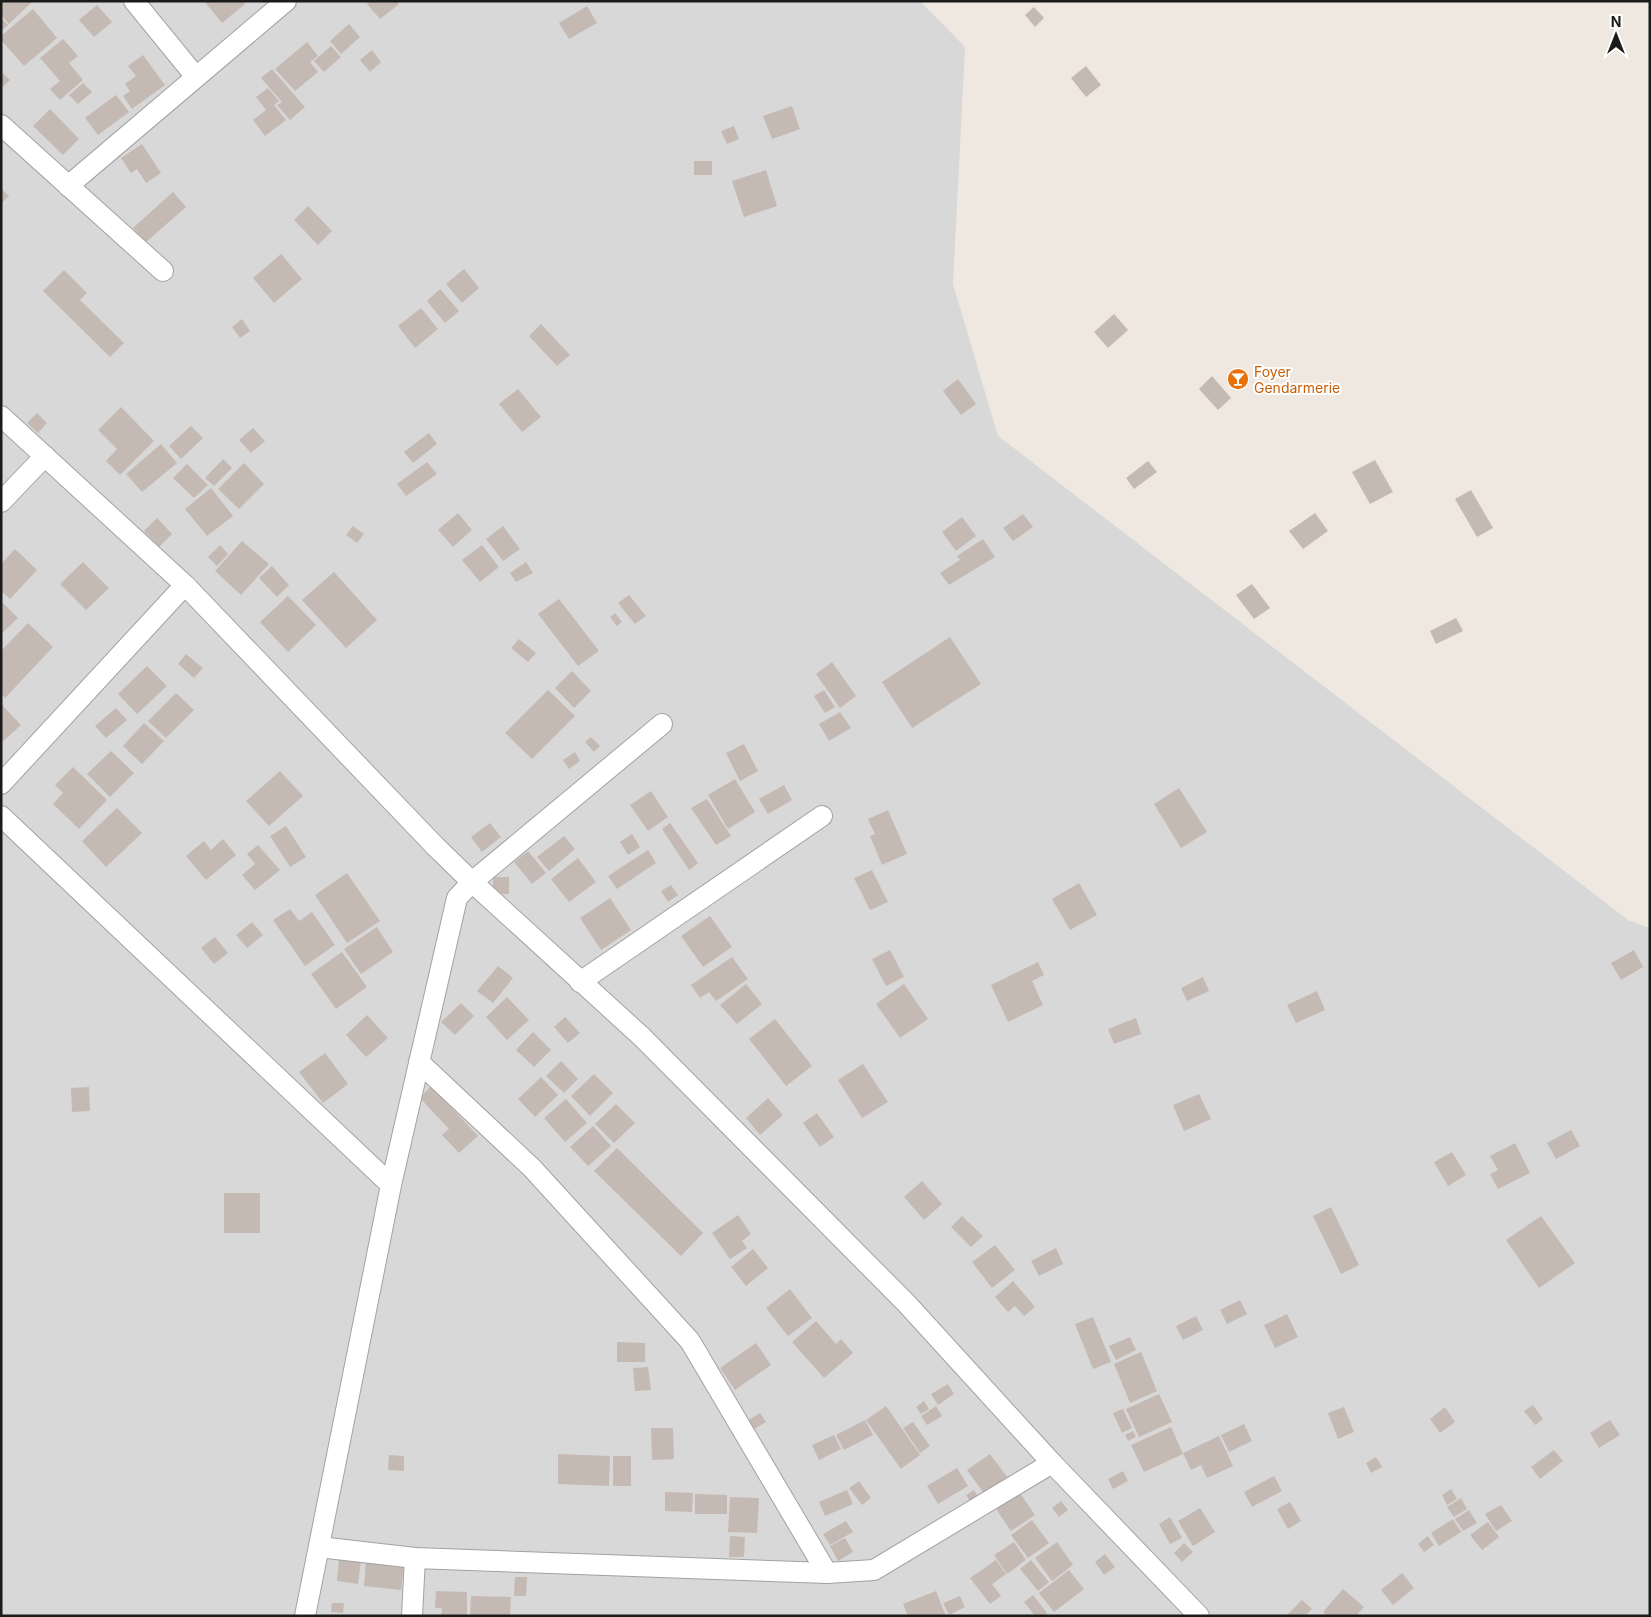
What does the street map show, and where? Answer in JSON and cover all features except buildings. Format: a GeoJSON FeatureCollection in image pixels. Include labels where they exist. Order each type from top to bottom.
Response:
{"type":"FeatureCollection","features":[{"type":"Feature","properties":{"kind":"street"},"geometry":{"type":"LineString","coordinates":[[134,1],[196,77]]}},
{"type":"Feature","properties":{"kind":"street"},"geometry":{"type":"LineString","coordinates":[[68,186],[286,1]]}},
{"type":"Feature","properties":{"kind":"street"},"geometry":{"type":"LineString","coordinates":[[5,134],[68,186],[163,271]]}},
{"type":"Feature","properties":{"kind":"street"},"geometry":{"type":"LineString","coordinates":[[1,416],[184,585],[435,846],[472,882],[642,1037],[900,1297],[1052,1463],[1199,1616]]}},
{"type":"Feature","properties":{"kind":"street"},"geometry":{"type":"LineString","coordinates":[[1,502],[45,456]]}},
{"type":"Feature","properties":{"kind":"street"},"geometry":{"type":"LineString","coordinates":[[1,784],[184,585]]}},
{"type":"Feature","properties":{"kind":"street"},"geometry":{"type":"LineString","coordinates":[[306,1616],[391,1185],[457,898],[472,882],[662,724]]}},
{"type":"Feature","properties":{"kind":"street"},"geometry":{"type":"LineString","coordinates":[[1,816],[391,1185]]}},
{"type":"Feature","properties":{"kind":"street"},"geometry":{"type":"LineString","coordinates":[[580,982],[822,816]]}},
{"type":"Feature","properties":{"kind":"street"},"geometry":{"type":"LineString","coordinates":[[419,1062],[532,1168],[690,1341],[826,1573]]}},
{"type":"Feature","properties":{"kind":"street"},"geometry":{"type":"LineString","coordinates":[[319,1547],[415,1558],[826,1573],[874,1570],[1052,1463]]}},
{"type":"Feature","properties":{"kind":"street"},"geometry":{"type":"LineString","coordinates":[[412,1616],[415,1558]]}},
{"type":"Feature","properties":{"kind":"shaded area"},"geometry":{"type":"Polygon","coordinates":[[[1,1],[920,1],[965,47],[953,284],[998,436],[1628,920],[1650,928],[1650,1616],[1,1616],[1,1]]]}},
{"type":"Feature","properties":{"kind":"place","name":"Foyer Gendarmerie"},"geometry":{"type":"Point","coordinates":[1238,379]}}]}
